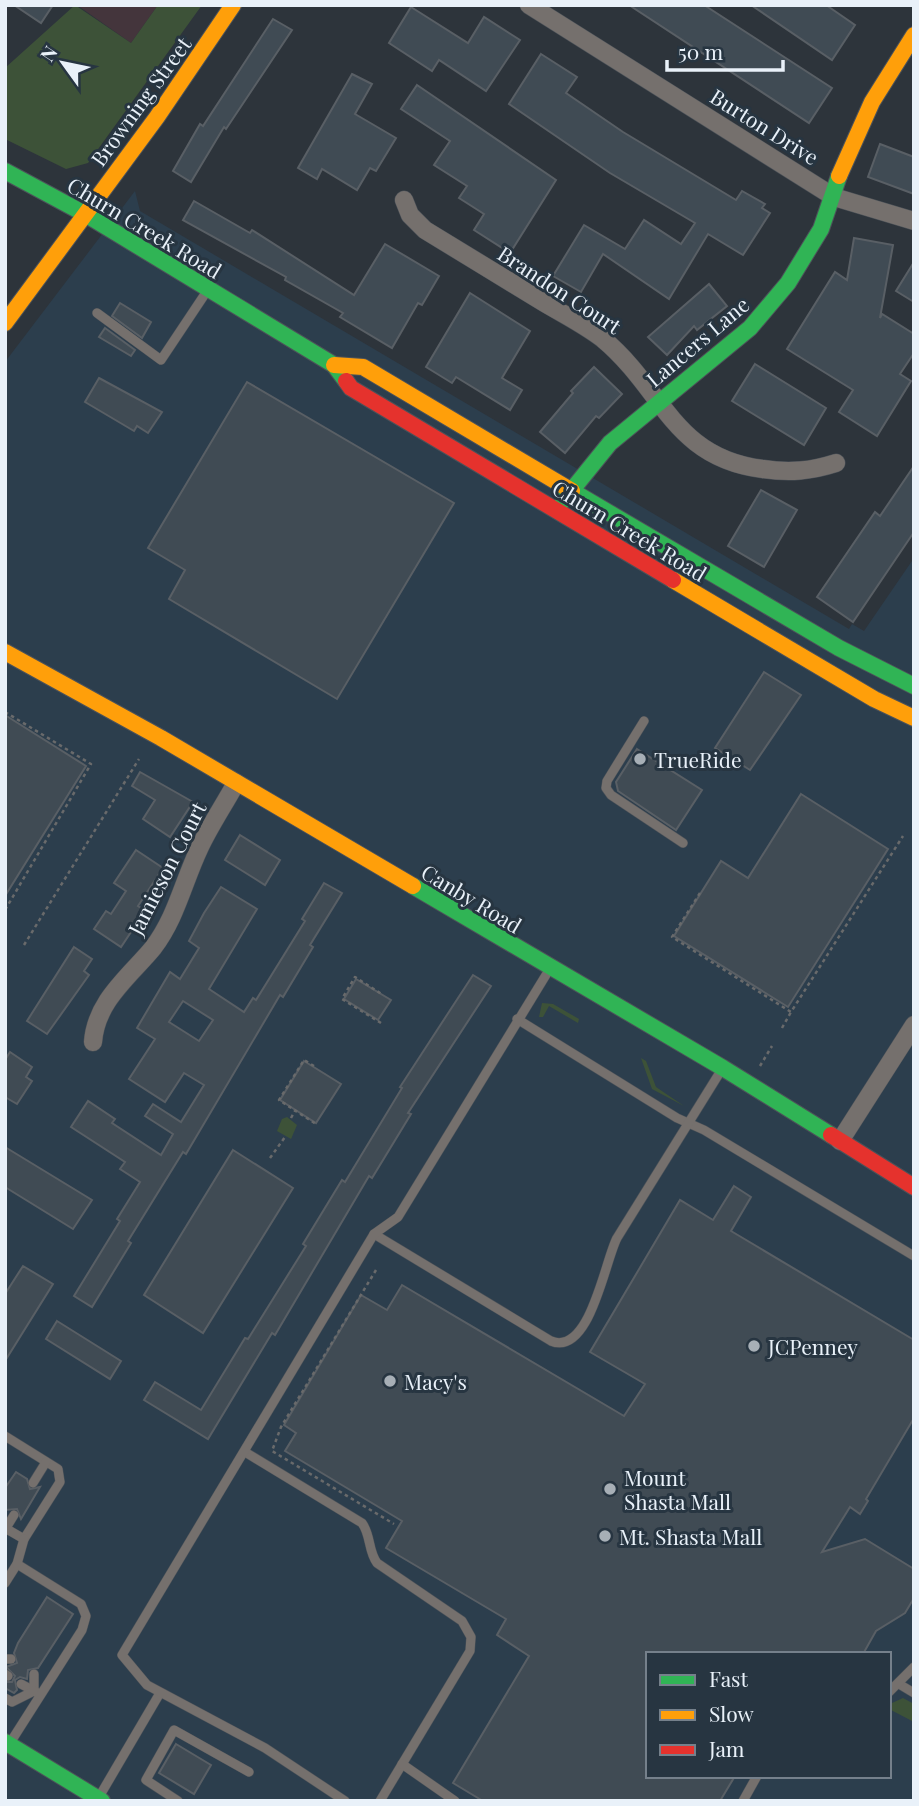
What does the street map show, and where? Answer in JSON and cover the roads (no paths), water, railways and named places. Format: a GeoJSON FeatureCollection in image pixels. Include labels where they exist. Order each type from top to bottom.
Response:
{"type":"FeatureCollection","features":[{"type":"Feature","properties":{"kind":"street","name":"Browning Street"},"geometry":{"type":"LineString","coordinates":[[5,323],[171,97],[233,5]]}},
{"type":"Feature","properties":{"kind":"street","name":"Burton Drive"},"geometry":{"type":"LineString","coordinates":[[529,5],[834,197],[914,221]]}},
{"type":"Feature","properties":{"kind":"street","name":"Lancers Lane"},"geometry":{"type":"LineString","coordinates":[[555,510],[610,443],[750,328],[771,305],[807,253],[834,197],[844,163],[872,102],[914,35]]}},
{"type":"Feature","properties":{"kind":"street","name":"Churn Creek Road"},"geometry":{"type":"LineString","coordinates":[[5,171],[85,214],[334,365],[351,388],[874,699],[914,718]]}},
{"type":"Feature","properties":{"kind":"street","name":"Brandon Court"},"geometry":{"type":"LineString","coordinates":[[404,200],[410,215],[425,230],[601,337],[631,366],[694,442],[727,462],[781,471],[811,471],[836,463]]}},
{"type":"Feature","properties":{"kind":"street","name":"Churn Creek Road"},"geometry":{"type":"LineString","coordinates":[[334,365],[363,367],[839,648],[914,687]]}},
{"type":"Feature","properties":{"kind":"street","name":"Canby Road"},"geometry":{"type":"LineString","coordinates":[[5,652],[236,783],[723,1068],[914,1187]]}},
{"type":"Feature","properties":{"kind":"street","name":"Jamieson Court"},"geometry":{"type":"LineString","coordinates":[[93,1042],[96,1021],[108,999],[154,946],[172,917],[199,850],[236,783]]}},
{"type":"Feature","properties":{"kind":"street"},"geometry":{"type":"LineString","coordinates":[[840,1141],[914,1026]]}},
{"type":"Feature","properties":{"kind":"street"},"geometry":{"type":"LineString","coordinates":[[7,1743],[99,1800]]}},
{"type":"Feature","properties":{"kind":"lane"},"geometry":{"type":"LineString","coordinates":[[97,313],[161,360],[208,289]]}},
{"type":"Feature","properties":{"kind":"lane"},"geometry":{"type":"LineString","coordinates":[[644,721],[607,781],[606,788],[611,795],[683,843]]}},
{"type":"Feature","properties":{"kind":"lane"},"geometry":{"type":"LineString","coordinates":[[345,1801],[247,1738],[160,1693],[141,1679],[122,1656],[374,1234],[398,1217],[550,968]]}},
{"type":"Feature","properties":{"kind":"lane"},"geometry":{"type":"LineString","coordinates":[[517,1019],[914,1256]]}},
{"type":"Feature","properties":{"kind":"lane"},"geometry":{"type":"LineString","coordinates":[[374,1234],[551,1341],[565,1342],[575,1336],[586,1320],[595,1303],[608,1255],[723,1068]]}},
{"type":"Feature","properties":{"kind":"lane"},"geometry":{"type":"LineString","coordinates":[[5,1436],[58,1469],[60,1482],[24,1539],[17,1564],[5,1583]]}},
{"type":"Feature","properties":{"kind":"lane"},"geometry":{"type":"LineString","coordinates":[[245,1452],[362,1523],[371,1554],[377,1563],[458,1618],[468,1630],[470,1651],[380,1801]]}},
{"type":"Feature","properties":{"kind":"lane"},"geometry":{"type":"LineString","coordinates":[[33,1483],[46,1462]]}},
{"type":"Feature","properties":{"kind":"lane"},"geometry":{"type":"LineString","coordinates":[[14,1515],[6,1528],[24,1539]]}},
{"type":"Feature","properties":{"kind":"lane"},"geometry":{"type":"LineString","coordinates":[[7,1743],[37,1693],[82,1630],[86,1616],[81,1604],[17,1564]]}},
{"type":"Feature","properties":{"kind":"lane"},"geometry":{"type":"LineString","coordinates":[[891,1691],[914,1667]]}},
{"type":"Feature","properties":{"kind":"lane"},"geometry":{"type":"LineString","coordinates":[[34,1674],[37,1693]]}},
{"type":"Feature","properties":{"kind":"lane"},"geometry":{"type":"LineString","coordinates":[[21,1684],[37,1693]]}},
{"type":"Feature","properties":{"kind":"lane"},"geometry":{"type":"LineString","coordinates":[[899,1685],[914,1693]]}},
{"type":"Feature","properties":{"kind":"lane"},"geometry":{"type":"LineString","coordinates":[[5,1698],[12,1702],[37,1693]]}},
{"type":"Feature","properties":{"kind":"lane"},"geometry":{"type":"LineString","coordinates":[[99,1800],[160,1693]]}},
{"type":"Feature","properties":{"kind":"lane"},"geometry":{"type":"LineString","coordinates":[[178,1801],[146,1780],[174,1730],[249,1772]]}},
{"type":"Feature","properties":{"kind":"lane"},"geometry":{"type":"LineString","coordinates":[[402,1764],[455,1801]]}},
{"type":"Feature","properties":{"kind":"lane"},"geometry":{"type":"LineString","coordinates":[[743,1801],[756,1778]]}},
{"type":"Feature","properties":{"kind":"place","name":"TrueRide"},"geometry":{"type":"Point","coordinates":[640,759]}},
{"type":"Feature","properties":{"kind":"place","name":"JCPenney"},"geometry":{"type":"Point","coordinates":[754,1346]}},
{"type":"Feature","properties":{"kind":"place","name":"Macy's"},"geometry":{"type":"Point","coordinates":[390,1381]}},
{"type":"Feature","properties":{"kind":"place","name":"Mount Shasta Mall"},"geometry":{"type":"Point","coordinates":[610,1489]}},
{"type":"Feature","properties":{"kind":"place","name":"Mt. Shasta Mall"},"geometry":{"type":"Point","coordinates":[605,1536]}}]}
